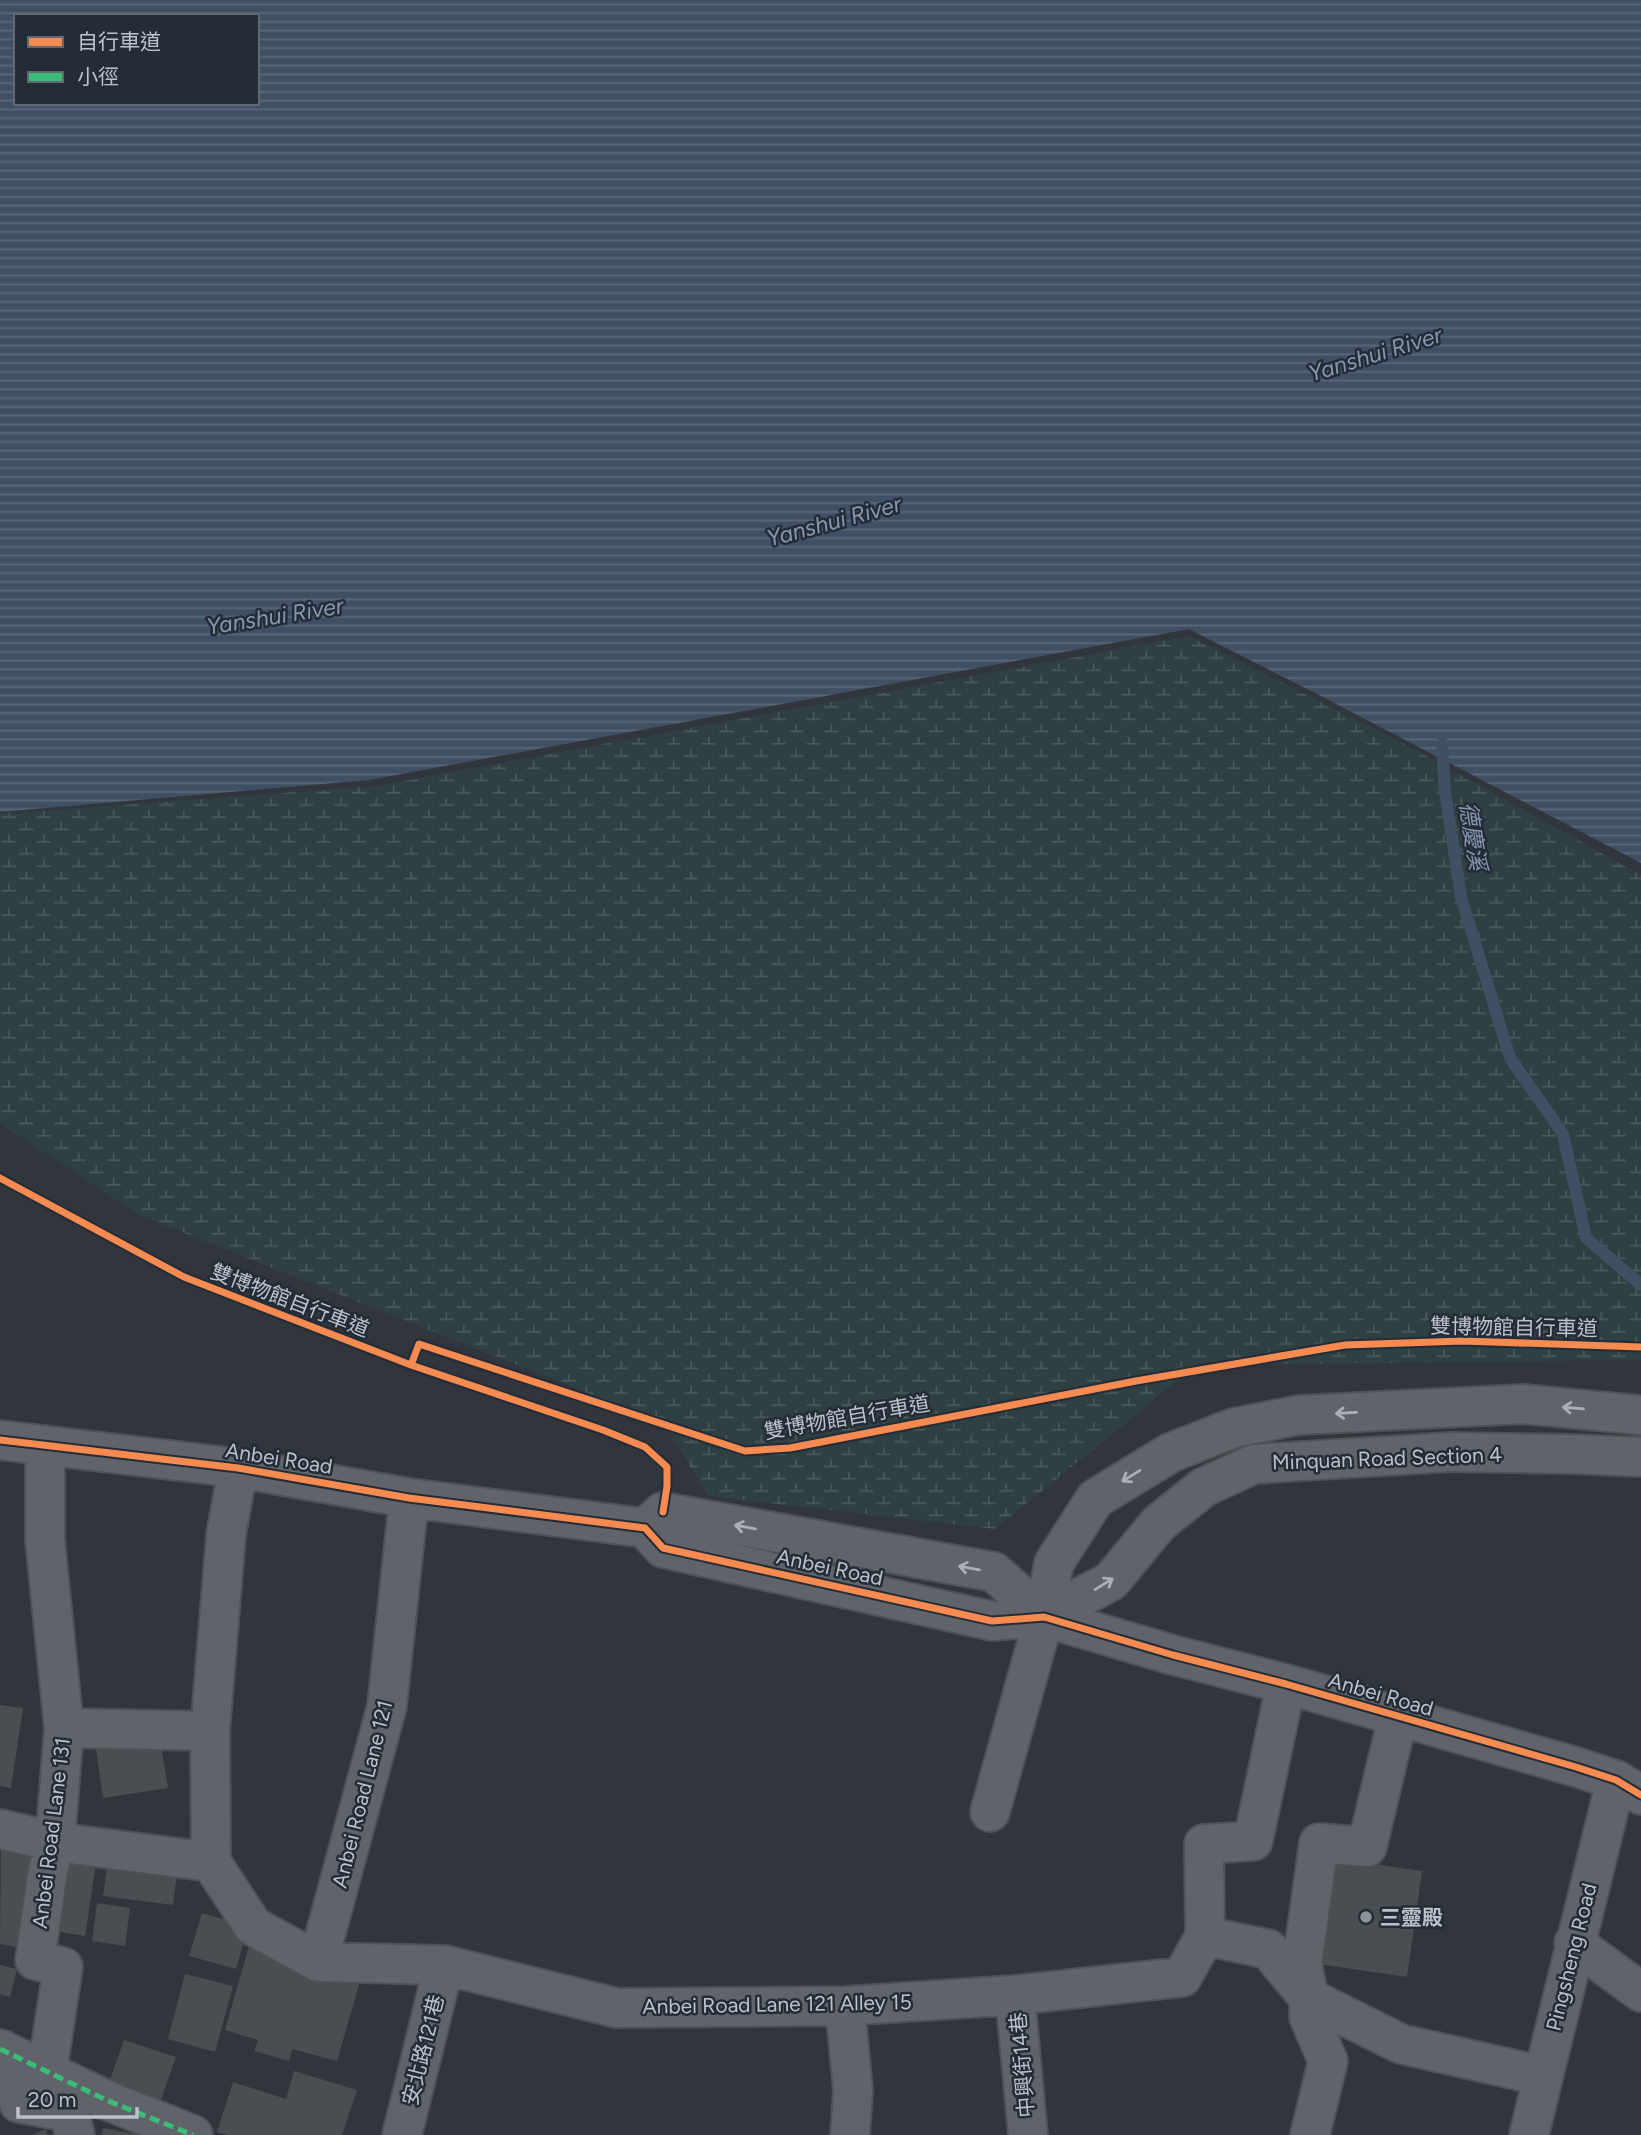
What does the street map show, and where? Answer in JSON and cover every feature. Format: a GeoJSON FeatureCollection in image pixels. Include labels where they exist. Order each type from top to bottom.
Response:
{"type":"FeatureCollection","features":[{"type":"Feature","properties":{"kind":"street","name":"Minquan Road Section 4"},"geometry":{"type":"LineString","coordinates":[[1044,1617],[1054,1563],[1095,1499],[1170,1453],[1233,1428],[1299,1415],[1523,1404],[1641,1415]]}},
{"type":"Feature","properties":{"kind":"street","name":"Anbei Road"},"geometry":{"type":"LineString","coordinates":[[0,1440],[238,1468],[409,1498],[645,1528],[663,1512],[994,1572],[1044,1617],[1576,1767],[1628,1788]]}},
{"type":"Feature","properties":{"kind":"street","name":"Anbei Road Lane 131"},"geometry":{"type":"LineString","coordinates":[[45,1445],[45,1540],[65,1728],[55,1842],[48,1870],[35,1960],[63,1967],[47,2072]]}},
{"type":"Feature","properties":{"kind":"street","name":"Minquan Road Section 4"},"geometry":{"type":"LineString","coordinates":[[1044,1617],[1111,1581],[1159,1523],[1204,1487],[1254,1464],[1451,1452],[1641,1457]]}},
{"type":"Feature","properties":{"kind":"street"},"geometry":{"type":"LineString","coordinates":[[0,1829],[55,1842],[211,1862],[211,1731],[226,1535],[238,1468]]}},
{"type":"Feature","properties":{"kind":"street","name":"Anbei Road Lane 121"},"geometry":{"type":"LineString","coordinates":[[318,1962],[387,1706],[409,1498]]}},
{"type":"Feature","properties":{"kind":"street"},"geometry":{"type":"LineString","coordinates":[[990,1812],[1044,1617]]}},
{"type":"Feature","properties":{"kind":"street"},"geometry":{"type":"LineString","coordinates":[[1286,1684],[1252,1841],[1204,1844],[1205,1937],[1268,1949],[1309,1998],[1401,2044],[1543,2076]]}},
{"type":"Feature","properties":{"kind":"street"},"geometry":{"type":"LineString","coordinates":[[1310,2135],[1328,2061],[1309,2017],[1309,1998],[1301,1964],[1319,1843],[1367,1847],[1398,1717]]}},
{"type":"Feature","properties":{"kind":"street"},"geometry":{"type":"LineString","coordinates":[[65,1728],[211,1731]]}},
{"type":"Feature","properties":{"kind":"street","name":"Pingsheng Road"},"geometry":{"type":"LineString","coordinates":[[1529,2135],[1574,1943],[1628,1788]]}},
{"type":"Feature","properties":{"kind":"street","name":"Anbei Road Lane 121 Alley 15"},"geometry":{"type":"LineString","coordinates":[[211,1862],[253,1926],[318,1962],[444,1965],[617,2008],[845,2006],[1015,1995],[1182,1977],[1205,1937]]}},
{"type":"Feature","properties":{"kind":"street"},"geometry":{"type":"LineString","coordinates":[[1574,1943],[1641,1992]]}},
{"type":"Feature","properties":{"kind":"street","name":"安北路121巷"},"geometry":{"type":"LineString","coordinates":[[402,2135],[444,1965]]}},
{"type":"Feature","properties":{"kind":"street","name":"中興街14巷"},"geometry":{"type":"LineString","coordinates":[[1015,1995],[1028,2135]]}},
{"type":"Feature","properties":{"kind":"street"},"geometry":{"type":"LineString","coordinates":[[845,2006],[853,2090],[850,2135]]}},
{"type":"Feature","properties":{"kind":"street"},"geometry":{"type":"LineString","coordinates":[[2,2050],[106,2100],[193,2135]]}},
{"type":"Feature","properties":{"kind":"street"},"geometry":{"type":"LineString","coordinates":[[2,2050],[10,2105],[69,2112],[75,2135]]}},
{"type":"Feature","properties":{"kind":"green space"},"geometry":{"type":"Polygon","coordinates":[[[1189,636],[1412,748],[1641,875],[1641,1360],[1197,1365],[995,1529],[708,1496],[664,1423],[139,1215],[0,1123],[0,814],[377,786],[1189,636]]]}},
{"type":"Feature","properties":{"kind":"water","name":"Yanshui River"},"geometry":{"type":"Polygon","coordinates":[[[0,0],[1641,0],[1641,863],[1189,629],[369,780],[0,812],[0,0]]]}},
{"type":"Feature","properties":{"kind":"building"},"geometry":{"type":"Polygon","coordinates":[[[0,1705],[23,1708],[11,1788],[0,1786],[0,1705]]]}},
{"type":"Feature","properties":{"kind":"building"},"geometry":{"type":"Polygon","coordinates":[[[159,1732],[168,1788],[103,1798],[95,1742],[159,1732]]]}},
{"type":"Feature","properties":{"kind":"building"},"geometry":{"type":"Polygon","coordinates":[[[1,1844],[40,1851],[32,1950],[0,1944],[1,1844]]]}},
{"type":"Feature","properties":{"kind":"building","name":"三靈殿"},"geometry":{"type":"Polygon","coordinates":[[[1325,1857],[1422,1871],[1407,1977],[1311,1963],[1325,1857]]]}},
{"type":"Feature","properties":{"kind":"building"},"geometry":{"type":"Polygon","coordinates":[[[108,1858],[178,1866],[173,1905],[103,1896],[108,1858]]]}},
{"type":"Feature","properties":{"kind":"building"},"geometry":{"type":"Polygon","coordinates":[[[65,1860],[96,1864],[85,1936],[54,1931],[65,1860]]]}},
{"type":"Feature","properties":{"kind":"building"},"geometry":{"type":"Polygon","coordinates":[[[97,1903],[130,1908],[125,1946],[92,1941],[97,1903]]]}},
{"type":"Feature","properties":{"kind":"building"},"geometry":{"type":"Polygon","coordinates":[[[202,1913],[248,1926],[236,1969],[189,1956],[202,1913]]]}},
{"type":"Feature","properties":{"kind":"building"},"geometry":{"type":"Polygon","coordinates":[[[249,1946],[361,1978],[337,2061],[292,2049],[289,2061],[254,2051],[258,2040],[225,2030],[249,1946]]]}},
{"type":"Feature","properties":{"kind":"building"},"geometry":{"type":"Polygon","coordinates":[[[0,1965],[17,1969],[10,1997],[0,1994],[0,1965]]]}},
{"type":"Feature","properties":{"kind":"building"},"geometry":{"type":"Polygon","coordinates":[[[185,1974],[233,1986],[215,2052],[168,2039],[185,1974]]]}},
{"type":"Feature","properties":{"kind":"building"},"geometry":{"type":"Polygon","coordinates":[[[124,2040],[176,2057],[158,2108],[106,2091],[124,2040]]]}},
{"type":"Feature","properties":{"kind":"building"},"geometry":{"type":"Polygon","coordinates":[[[294,2071],[357,2090],[342,2135],[227,2135],[217,2132],[233,2082],[286,2099],[294,2071]]]}},
{"type":"Feature","properties":{"kind":"building"},"geometry":{"type":"Polygon","coordinates":[[[103,2128],[136,2134],[136,2135],[102,2135],[103,2128]]]}},
{"type":"Feature","properties":{"kind":"building"},"geometry":{"type":"Polygon","coordinates":[[[46,2129],[48,2135],[31,2135],[46,2129]]]}},
{"type":"Feature","properties":{"kind":"waterway","name":"德慶溪"},"geometry":{"type":"LineString","coordinates":[[1442,743],[1445,792],[1461,897],[1510,1058],[1563,1134],[1586,1238],[1641,1285]]}},
{"type":"Feature","properties":{"kind":"marked path"},"geometry":{"type":"LineString","coordinates":[[0,2049],[106,2100],[193,2135]]}},
{"type":"Feature","properties":{"kind":"cycle path","name":"雙博物館自行車道"},"geometry":{"type":"LineString","coordinates":[[0,1178],[184,1277],[411,1365],[603,1430],[645,1447],[667,1467],[663,1512]]}},
{"type":"Feature","properties":{"kind":"cycle path","name":"雙博物館自行車道"},"geometry":{"type":"LineString","coordinates":[[411,1365],[419,1344],[745,1451],[790,1448],[1136,1381],[1345,1345],[1463,1341],[1641,1347]]}},
{"type":"Feature","properties":{"kind":"cycle path"},"geometry":{"type":"LineString","coordinates":[[0,1440],[238,1468],[409,1498],[645,1528],[663,1548],[992,1621],[1044,1617],[1576,1767],[1616,1780],[1641,1795]]}},
{"type":"Feature","properties":{"kind":"place","name":"三靈殿"},"geometry":{"type":"Point","coordinates":[1366,1917]}}]}
